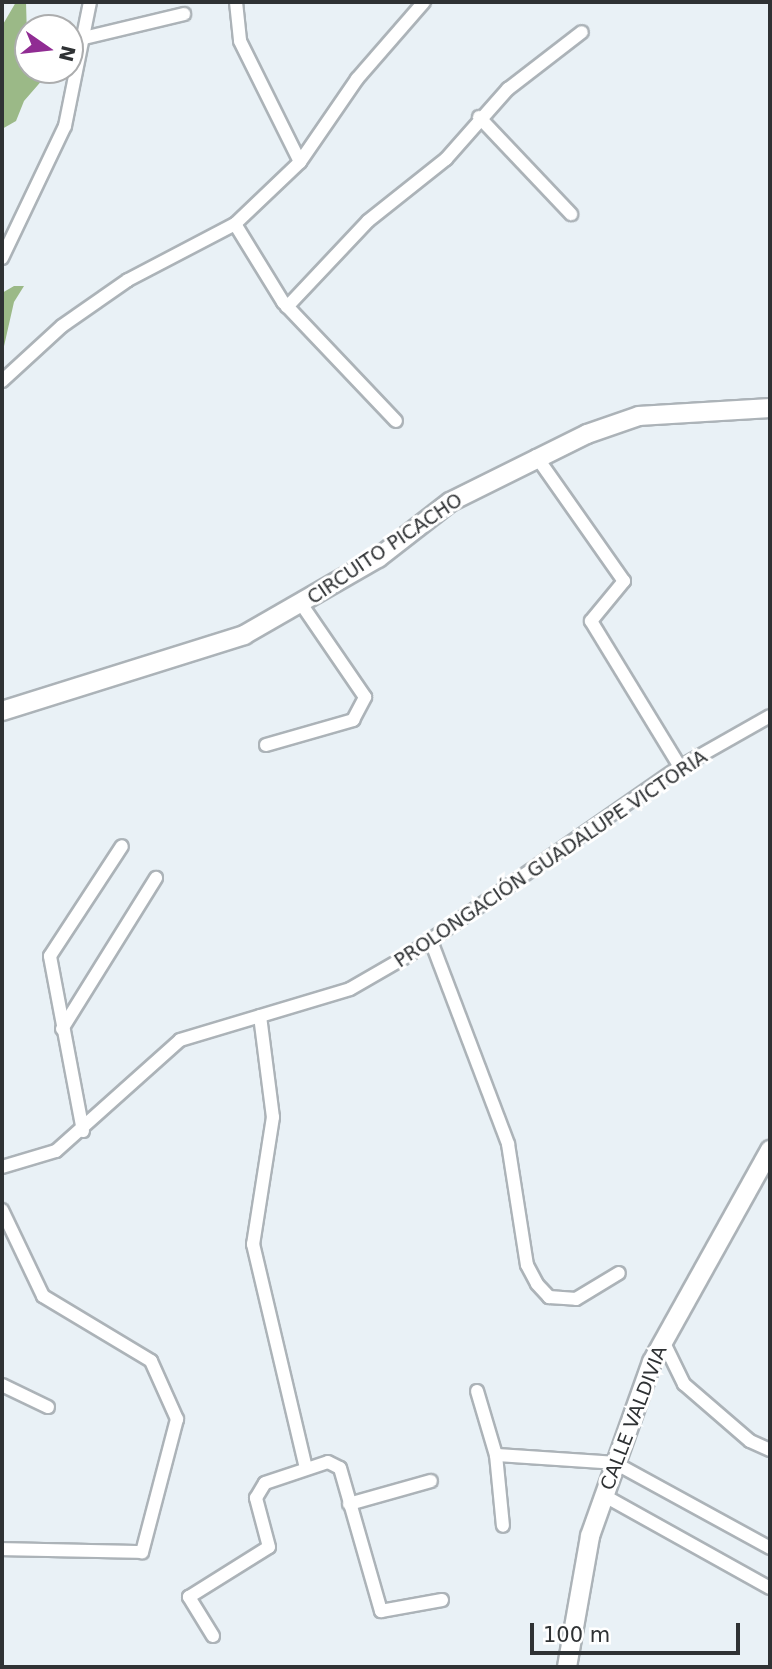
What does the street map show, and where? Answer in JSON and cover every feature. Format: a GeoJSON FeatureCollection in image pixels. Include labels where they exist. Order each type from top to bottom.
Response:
{"type":"FeatureCollection","features":[{"type":"Feature","properties":{"kind":"main road","name":"CIRCUITO PICACHO"},"geometry":{"type":"LineString","coordinates":[[2,711],[244,635],[302,605],[379,558],[450,502],[536,456],[639,416],[770,408]]}},
{"type":"Feature","properties":{"kind":"main road","name":"CALLE VALDIVIA"},"geometry":{"type":"LineString","coordinates":[[567,1667],[603,1495],[615,1463],[663,1341],[770,1150]]}},
{"type":"Feature","properties":{"kind":"street"},"geometry":{"type":"LineString","coordinates":[[90,2],[84,38],[184,14]]}},
{"type":"Feature","properties":{"kind":"street"},"geometry":{"type":"LineString","coordinates":[[247,2],[236,7],[240,41],[300,162]]}},
{"type":"Feature","properties":{"kind":"street"},"geometry":{"type":"LineString","coordinates":[[2,381],[62,326],[128,279],[235,224],[300,162],[379,50],[424,2]]}},
{"type":"Feature","properties":{"kind":"street"},"geometry":{"type":"LineString","coordinates":[[287,307],[369,221],[446,159],[479,117],[582,32]]}},
{"type":"Feature","properties":{"kind":"street"},"geometry":{"type":"LineString","coordinates":[[2,258],[65,126],[74,84]]}},
{"type":"Feature","properties":{"kind":"street"},"geometry":{"type":"LineString","coordinates":[[479,117],[571,214]]}},
{"type":"Feature","properties":{"kind":"street"},"geometry":{"type":"LineString","coordinates":[[235,224],[287,307],[396,421]]}},
{"type":"Feature","properties":{"kind":"street"},"geometry":{"type":"LineString","coordinates":[[536,456],[624,581],[591,621],[680,768]]}},
{"type":"Feature","properties":{"kind":"street"},"geometry":{"type":"LineString","coordinates":[[266,745],[353,720],[365,697],[302,605]]}},
{"type":"Feature","properties":{"kind":"street","name":"PROLONGACIÓN GUADALUPE VICTORIA"},"geometry":{"type":"LineString","coordinates":[[2,1167],[55,1151],[83,1131],[180,1040],[350,989],[431,940],[680,768],[770,716]]}},
{"type":"Feature","properties":{"kind":"street"},"geometry":{"type":"LineString","coordinates":[[83,1131],[50,956],[122,846]]}},
{"type":"Feature","properties":{"kind":"street"},"geometry":{"type":"LineString","coordinates":[[62,1029],[156,878]]}},
{"type":"Feature","properties":{"kind":"street"},"geometry":{"type":"LineString","coordinates":[[431,940],[508,1144],[527,1265],[537,1284],[549,1297],[576,1299],[618,1273]]}},
{"type":"Feature","properties":{"kind":"street"},"geometry":{"type":"LineString","coordinates":[[260,1016],[273,1117],[253,1244],[306,1468]]}},
{"type":"Feature","properties":{"kind":"street"},"geometry":{"type":"LineString","coordinates":[[2,1210],[43,1296],[151,1361],[168,1388],[177,1419],[173,1446],[142,1552],[2,1549]]}},
{"type":"Feature","properties":{"kind":"street"},"geometry":{"type":"LineString","coordinates":[[663,1341],[684,1384],[750,1441],[770,1450]]}},
{"type":"Feature","properties":{"kind":"street"},"geometry":{"type":"LineString","coordinates":[[2,1385],[48,1407]]}},
{"type":"Feature","properties":{"kind":"street"},"geometry":{"type":"LineString","coordinates":[[477,1391],[496,1455],[503,1527]]}},
{"type":"Feature","properties":{"kind":"street"},"geometry":{"type":"LineString","coordinates":[[496,1455],[615,1463],[770,1548]]}},
{"type":"Feature","properties":{"kind":"street"},"geometry":{"type":"LineString","coordinates":[[213,1636],[189,1597],[269,1547],[256,1498],[265,1483],[306,1468],[334,1462],[381,1611],[442,1600]]}},
{"type":"Feature","properties":{"kind":"street"},"geometry":{"type":"LineString","coordinates":[[349,1504],[431,1481]]}},
{"type":"Feature","properties":{"kind":"street"},"geometry":{"type":"LineString","coordinates":[[603,1495],[770,1588]]}},
{"type":"Feature","properties":{"kind":"green space"},"geometry":{"type":"Polygon","coordinates":[[[16,2],[26,2],[26,14],[14,14],[14,84],[39,84],[24,101],[16,121],[2,129],[2,26],[16,2]]]}},
{"type":"Feature","properties":{"kind":"green space"},"geometry":{"type":"Polygon","coordinates":[[[14,286],[24,286],[14,302],[2,355],[2,293],[14,286]]]}}]}
